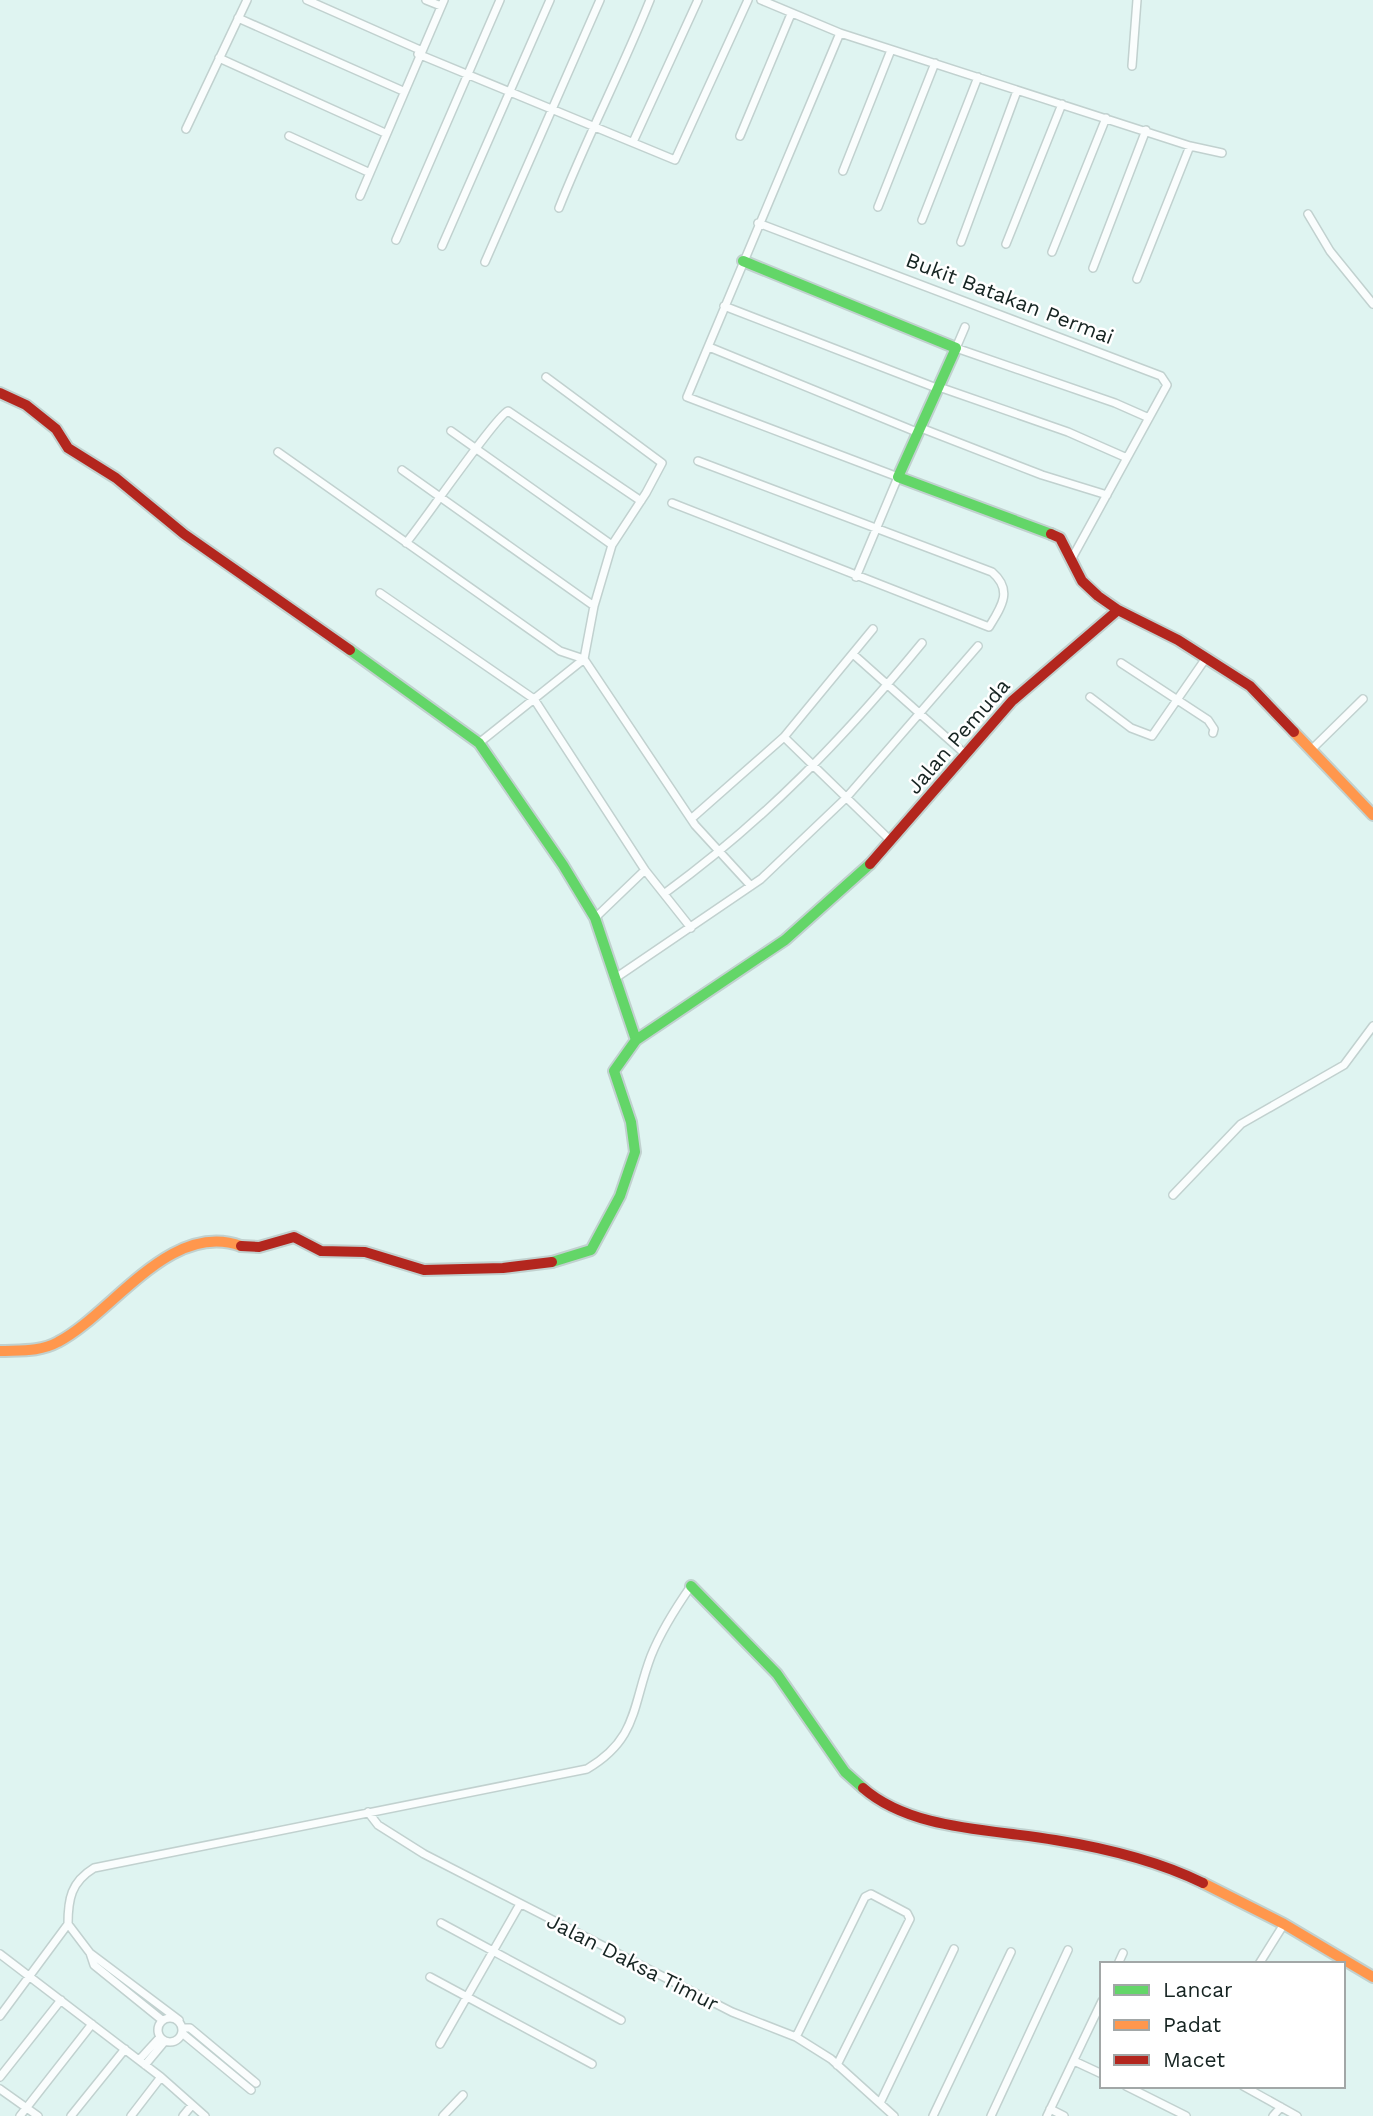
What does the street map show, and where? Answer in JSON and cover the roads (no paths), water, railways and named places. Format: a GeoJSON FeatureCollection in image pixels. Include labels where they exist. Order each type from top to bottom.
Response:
{"type":"FeatureCollection","features":[{"type":"Feature","properties":{"kind":"street"},"geometry":{"type":"LineString","coordinates":[[186,129],[247,0]]}},
{"type":"Feature","properties":{"kind":"street"},"geometry":{"type":"LineString","coordinates":[[307,0],[419,52],[675,160],[748,0]]}},
{"type":"Feature","properties":{"kind":"street"},"geometry":{"type":"LineString","coordinates":[[360,196],[442,3],[426,0]]}},
{"type":"Feature","properties":{"kind":"street"},"geometry":{"type":"LineString","coordinates":[[396,240],[500,0]]}},
{"type":"Feature","properties":{"kind":"street"},"geometry":{"type":"LineString","coordinates":[[442,246],[550,0]]}},
{"type":"Feature","properties":{"kind":"street"},"geometry":{"type":"LineString","coordinates":[[485,262],[600,0]]}},
{"type":"Feature","properties":{"kind":"street"},"geometry":{"type":"LineString","coordinates":[[559,208],[592,125],[650,0]]}},
{"type":"Feature","properties":{"kind":"street"},"geometry":{"type":"LineString","coordinates":[[633,142],[698,0]]}},
{"type":"Feature","properties":{"kind":"street"},"geometry":{"type":"LineString","coordinates":[[761,0],[839,33],[1190,146],[1222,153]]}},
{"type":"Feature","properties":{"kind":"street"},"geometry":{"type":"LineString","coordinates":[[1132,66],[1137,0]]}},
{"type":"Feature","properties":{"kind":"street"},"geometry":{"type":"LineString","coordinates":[[740,136],[791,14]]}},
{"type":"Feature","properties":{"kind":"street"},"geometry":{"type":"LineString","coordinates":[[238,18],[403,91]]}},
{"type":"Feature","properties":{"kind":"street"},"geometry":{"type":"LineString","coordinates":[[839,33],[687,397],[1060,538],[1082,581],[1118,610],[1206,658],[1250,686],[1373,815]]}},
{"type":"Feature","properties":{"kind":"street"},"geometry":{"type":"LineString","coordinates":[[843,171],[891,50]]}},
{"type":"Feature","properties":{"kind":"street"},"geometry":{"type":"LineString","coordinates":[[219,58],[385,134]]}},
{"type":"Feature","properties":{"kind":"street"},"geometry":{"type":"LineString","coordinates":[[878,207],[935,64]]}},
{"type":"Feature","properties":{"kind":"street"},"geometry":{"type":"LineString","coordinates":[[922,220],[978,77]]}},
{"type":"Feature","properties":{"kind":"street"},"geometry":{"type":"LineString","coordinates":[[961,242],[1017,91]]}},
{"type":"Feature","properties":{"kind":"street"},"geometry":{"type":"LineString","coordinates":[[1006,244],[1062,104]]}},
{"type":"Feature","properties":{"kind":"street"},"geometry":{"type":"LineString","coordinates":[[1052,252],[1106,118]]}},
{"type":"Feature","properties":{"kind":"street"},"geometry":{"type":"LineString","coordinates":[[1093,268],[1146,130]]}},
{"type":"Feature","properties":{"kind":"street"},"geometry":{"type":"LineString","coordinates":[[289,136],[369,172]]}},
{"type":"Feature","properties":{"kind":"street"},"geometry":{"type":"LineString","coordinates":[[1137,279],[1190,146]]}},
{"type":"Feature","properties":{"kind":"street"},"geometry":{"type":"LineString","coordinates":[[1308,214],[1330,251],[1373,304]]}},
{"type":"Feature","properties":{"kind":"street","name":"Bukit Batakan Permai"},"geometry":{"type":"LineString","coordinates":[[758,223],[1161,376],[1167,386],[1071,560]]}},
{"type":"Feature","properties":{"kind":"street"},"geometry":{"type":"LineString","coordinates":[[743,261],[956,348],[1115,403],[1149,418]]}},
{"type":"Feature","properties":{"kind":"street"},"geometry":{"type":"LineString","coordinates":[[724,306],[939,388],[1068,432],[1127,458]]}},
{"type":"Feature","properties":{"kind":"street"},"geometry":{"type":"LineString","coordinates":[[856,577],[965,327]]}},
{"type":"Feature","properties":{"kind":"street"},"geometry":{"type":"LineString","coordinates":[[709,347],[920,430],[1042,475],[1107,495]]}},
{"type":"Feature","properties":{"kind":"street"},"geometry":{"type":"LineString","coordinates":[[479,743],[584,659],[594,606],[612,545],[662,463],[545,377]]}},
{"type":"Feature","properties":{"kind":"street"},"geometry":{"type":"LineString","coordinates":[[0,393],[26,405],[57,429],[68,448],[116,478],[184,534],[248,576],[479,743],[563,864],[595,918],[636,1040],[614,1071],[635,1138],[635,1152],[624,1188],[592,1250],[584,1255],[503,1268],[424,1270],[365,1252],[321,1251],[294,1237],[259,1247],[244,1247],[225,1240],[167,1256],[70,1334],[47,1349],[0,1352]]}},
{"type":"Feature","properties":{"kind":"street"},"geometry":{"type":"LineString","coordinates":[[406,543],[502,414],[512,411],[641,501]]}},
{"type":"Feature","properties":{"kind":"street"},"geometry":{"type":"LineString","coordinates":[[451,431],[612,545]]}},
{"type":"Feature","properties":{"kind":"street"},"geometry":{"type":"LineString","coordinates":[[278,452],[561,651],[584,659],[691,819],[751,886]]}},
{"type":"Feature","properties":{"kind":"street"},"geometry":{"type":"LineString","coordinates":[[672,503],[989,627],[1005,596],[1003,581],[992,572],[698,461]]}},
{"type":"Feature","properties":{"kind":"street"},"geometry":{"type":"LineString","coordinates":[[402,470],[594,606]]}},
{"type":"Feature","properties":{"kind":"street"},"geometry":{"type":"LineString","coordinates":[[380,593],[534,699],[645,870],[691,928]]}},
{"type":"Feature","properties":{"kind":"street","name":"Jalan Pemuda"},"geometry":{"type":"LineString","coordinates":[[636,1040],[759,958],[830,903],[891,841],[964,753],[1024,689],[1098,631],[1118,610]]}},
{"type":"Feature","properties":{"kind":"street"},"geometry":{"type":"LineString","coordinates":[[691,819],[784,737],[873,629]]}},
{"type":"Feature","properties":{"kind":"street"},"geometry":{"type":"LineString","coordinates":[[665,893],[720,853],[814,767],[922,643]]}},
{"type":"Feature","properties":{"kind":"street"},"geometry":{"type":"LineString","coordinates":[[614,979],[751,886],[846,798],[978,646]]}},
{"type":"Feature","properties":{"kind":"street"},"geometry":{"type":"LineString","coordinates":[[853,653],[964,753]]}},
{"type":"Feature","properties":{"kind":"street"},"geometry":{"type":"LineString","coordinates":[[1090,697],[1131,728],[1153,736],[1206,658]]}},
{"type":"Feature","properties":{"kind":"street"},"geometry":{"type":"LineString","coordinates":[[1121,663],[1208,720],[1214,729],[1213,733]]}},
{"type":"Feature","properties":{"kind":"street"},"geometry":{"type":"LineString","coordinates":[[1311,750],[1363,699]]}},
{"type":"Feature","properties":{"kind":"street"},"geometry":{"type":"LineString","coordinates":[[784,737],[891,841]]}},
{"type":"Feature","properties":{"kind":"street"},"geometry":{"type":"LineString","coordinates":[[595,918],[645,870]]}},
{"type":"Feature","properties":{"kind":"street"},"geometry":{"type":"LineString","coordinates":[[1173,1195],[1241,1124],[1344,1065],[1373,1026]]}},
{"type":"Feature","properties":{"kind":"street"},"geometry":{"type":"LineString","coordinates":[[0,2016],[68,1924],[68,1903],[72,1888],[94,1868],[574,1773],[601,1760],[618,1745],[631,1727],[655,1646],[691,1586],[737,1630],[777,1674],[845,1772],[878,1801],[946,1825],[1057,1840],[1172,1868],[1284,1924],[1334,1960]]}},
{"type":"Feature","properties":{"kind":"street","name":"Jalan Daksa Timur"},"geometry":{"type":"LineString","coordinates":[[368,1812],[378,1825],[392,1836],[520,1904],[732,2012],[796,2037],[837,2065],[880,2103],[888,2114]]}},
{"type":"Feature","properties":{"kind":"street"},"geometry":{"type":"LineString","coordinates":[[796,2037],[865,1897],[871,1894],[907,1913],[910,1919],[837,2065]]}},
{"type":"Feature","properties":{"kind":"street"},"geometry":{"type":"LineString","coordinates":[[440,2044],[520,1904]]}},
{"type":"Feature","properties":{"kind":"street"},"geometry":{"type":"LineString","coordinates":[[441,1923],[621,2020]]}},
{"type":"Feature","properties":{"kind":"street"},"geometry":{"type":"LineString","coordinates":[[68,1924],[90,1953],[254,2087]]}},
{"type":"Feature","properties":{"kind":"street"},"geometry":{"type":"LineString","coordinates":[[1260,1962],[1284,1924]]}},
{"type":"Feature","properties":{"kind":"street"},"geometry":{"type":"LineString","coordinates":[[880,2103],[954,1949]]}},
{"type":"Feature","properties":{"kind":"street"},"geometry":{"type":"LineString","coordinates":[[991,2116],[1068,1950]]}},
{"type":"Feature","properties":{"kind":"street"},"geometry":{"type":"LineString","coordinates":[[933,2116],[1011,1952]]}},
{"type":"Feature","properties":{"kind":"street"},"geometry":{"type":"LineString","coordinates":[[90,1953],[94,1965],[162,2020]]}},
{"type":"Feature","properties":{"kind":"street"},"geometry":{"type":"LineString","coordinates":[[1119,1962],[1123,1953]]}},
{"type":"Feature","properties":{"kind":"street"},"geometry":{"type":"LineString","coordinates":[[0,1954],[161,2077],[205,2116]]}},
{"type":"Feature","properties":{"kind":"street"},"geometry":{"type":"LineString","coordinates":[[1345,1965],[1373,1978]]}},
{"type":"Feature","properties":{"kind":"street"},"geometry":{"type":"LineString","coordinates":[[430,1978],[592,2064]]}},
{"type":"Feature","properties":{"kind":"street"},"geometry":{"type":"LineString","coordinates":[[0,2077],[61,2000]]}},
{"type":"Feature","properties":{"kind":"street"},"geometry":{"type":"LineString","coordinates":[[1064,2116],[1049,2113],[1100,2009]]}},
{"type":"Feature","properties":{"kind":"street"},"geometry":{"type":"LineString","coordinates":[[163,2039],[158,2028],[162,2020],[171,2017],[181,2027]]}},
{"type":"Feature","properties":{"kind":"street"},"geometry":{"type":"LineString","coordinates":[[20,2116],[93,2024]]}},
{"type":"Feature","properties":{"kind":"street"},"geometry":{"type":"LineString","coordinates":[[163,2039],[174,2041],[181,2027]]}},
{"type":"Feature","properties":{"kind":"street"},"geometry":{"type":"LineString","coordinates":[[142,2062],[163,2039]]}},
{"type":"Feature","properties":{"kind":"street"},"geometry":{"type":"LineString","coordinates":[[71,2116],[125,2049]]}},
{"type":"Feature","properties":{"kind":"street"},"geometry":{"type":"LineString","coordinates":[[1074,2060],[1100,2073]]}},
{"type":"Feature","properties":{"kind":"street"},"geometry":{"type":"LineString","coordinates":[[131,2116],[161,2077]]}},
{"type":"Feature","properties":{"kind":"street"},"geometry":{"type":"LineString","coordinates":[[1130,2088],[1186,2116]]}},
{"type":"Feature","properties":{"kind":"street"},"geometry":{"type":"LineString","coordinates":[[1247,2088],[1297,2116]]}},
{"type":"Feature","properties":{"kind":"street"},"geometry":{"type":"LineString","coordinates":[[0,2089],[38,2116]]}},
{"type":"Feature","properties":{"kind":"street"},"geometry":{"type":"LineString","coordinates":[[443,2116],[463,2095]]}},
{"type":"Feature","properties":{"kind":"street"},"geometry":{"type":"LineString","coordinates":[[183,2116],[192,2105]]}},
{"type":"Feature","properties":{"kind":"street"},"geometry":{"type":"LineString","coordinates":[[1273,2116],[1281,2107]]}}]}
